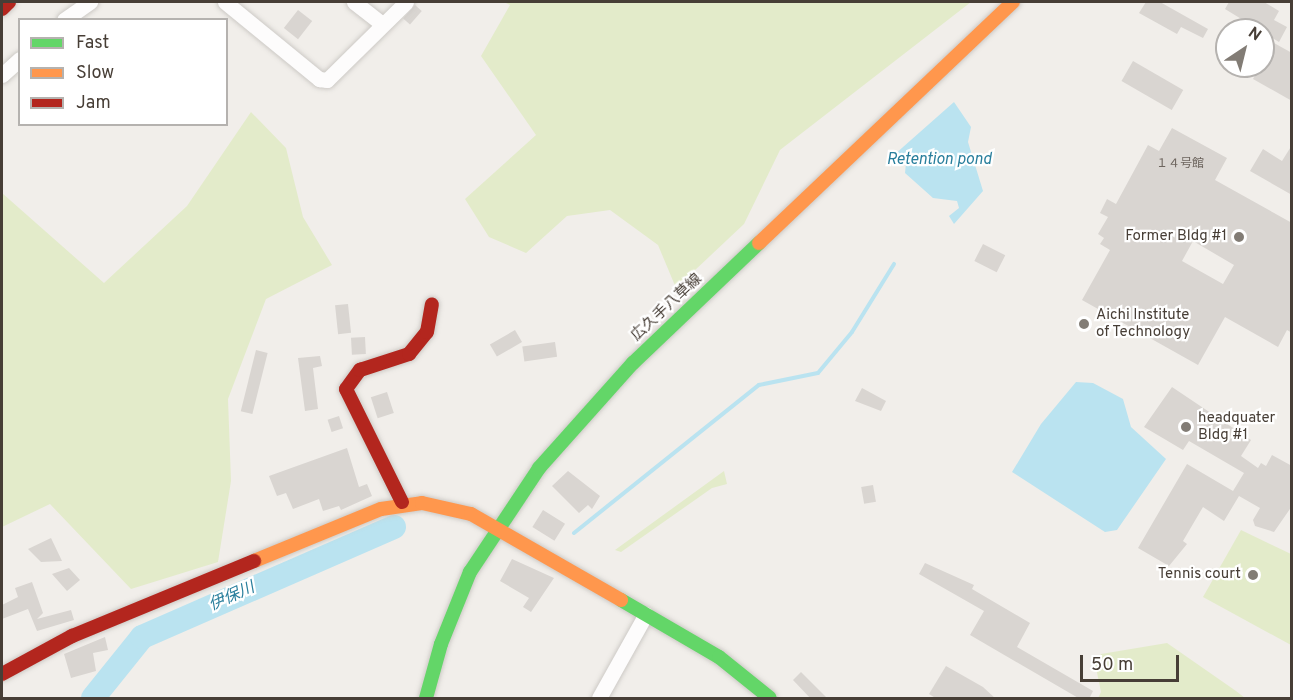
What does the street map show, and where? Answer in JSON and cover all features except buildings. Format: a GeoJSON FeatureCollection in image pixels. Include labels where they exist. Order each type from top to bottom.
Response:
{"type":"FeatureCollection","features":[{"type":"Feature","properties":{"kind":"main road"},"geometry":{"type":"LineString","coordinates":[[2,9],[9,2]]}},
{"type":"Feature","properties":{"kind":"main road","name":"広久手八草線"},"geometry":{"type":"LineString","coordinates":[[426,699],[441,644],[470,572],[497,527],[539,468],[633,363],[1013,2]]}},
{"type":"Feature","properties":{"kind":"main road"},"geometry":{"type":"LineString","coordinates":[[402,502],[346,389],[360,370],[409,354],[427,332],[432,304]]}},
{"type":"Feature","properties":{"kind":"main road"},"geometry":{"type":"LineString","coordinates":[[2,674],[72,636],[402,502],[471,514],[497,527],[734,668],[770,699]]}},
{"type":"Feature","properties":{"kind":"street"},"geometry":{"type":"LineString","coordinates":[[67,18],[90,2]]}},
{"type":"Feature","properties":{"kind":"street"},"geometry":{"type":"LineString","coordinates":[[225,2],[319,79],[327,80],[406,2]]}},
{"type":"Feature","properties":{"kind":"street"},"geometry":{"type":"LineString","coordinates":[[354,2],[382,24]]}},
{"type":"Feature","properties":{"kind":"street"},"geometry":{"type":"LineString","coordinates":[[2,75],[18,61]]}},
{"type":"Feature","properties":{"kind":"street"},"geometry":{"type":"LineString","coordinates":[[599,699],[646,614]]}},
{"type":"Feature","properties":{"kind":"green space"},"geometry":{"type":"Polygon","coordinates":[[[504,2],[971,2],[780,150],[744,224],[676,288],[658,245],[610,210],[567,216],[526,253],[489,237],[465,199],[536,135],[481,56],[510,5],[504,2]]]}},
{"type":"Feature","properties":{"kind":"green space"},"geometry":{"type":"Polygon","coordinates":[[[251,112],[286,148],[303,217],[332,265],[266,299],[228,399],[231,481],[218,562],[131,589],[50,504],[2,527],[2,193],[104,283],[187,206],[251,112]]]}},
{"type":"Feature","properties":{"kind":"green space"},"geometry":{"type":"Polygon","coordinates":[[[724,471],[727,484],[712,488],[621,552],[615,550],[724,471]]]}},
{"type":"Feature","properties":{"kind":"green space","name":"Tennis court"},"geometry":{"type":"Polygon","coordinates":[[[1241,530],[1291,554],[1291,645],[1203,597],[1241,530]]]}},
{"type":"Feature","properties":{"kind":"green space"},"geometry":{"type":"Polygon","coordinates":[[[1167,643],[1245,698],[1098,698],[1101,692],[1095,663],[1101,654],[1167,643]]]}},
{"type":"Feature","properties":{"kind":"water","name":"Retention pond"},"geometry":{"type":"Polygon","coordinates":[[[954,102],[971,127],[968,142],[983,191],[954,224],[949,216],[959,208],[957,201],[933,198],[905,173],[906,163],[894,155],[954,102]]]}},
{"type":"Feature","properties":{"kind":"water"},"geometry":{"type":"Polygon","coordinates":[[[1076,382],[1093,383],[1123,399],[1131,427],[1166,459],[1117,530],[1105,532],[1012,472],[1041,424],[1076,382]]]}},
{"type":"Feature","properties":{"kind":"waterway"},"geometry":{"type":"LineString","coordinates":[[574,533],[759,385],[818,373],[852,332],[894,264]]}},
{"type":"Feature","properties":{"kind":"waterway","name":"伊保川"},"geometry":{"type":"LineString","coordinates":[[93,698],[142,637],[394,527]]}},
{"type":"Feature","properties":{"kind":"traffic: fast"},"geometry":{"type":"LineString","coordinates":[[426,698],[441,644],[470,572],[539,468],[633,363],[759,243]]}},
{"type":"Feature","properties":{"kind":"traffic: fast"},"geometry":{"type":"LineString","coordinates":[[621,600],[719,657],[770,698]]}},
{"type":"Feature","properties":{"kind":"traffic: slow"},"geometry":{"type":"LineString","coordinates":[[759,243],[1013,2]]}},
{"type":"Feature","properties":{"kind":"traffic: slow"},"geometry":{"type":"LineString","coordinates":[[254,561],[381,509],[422,503],[471,514],[621,600]]}},
{"type":"Feature","properties":{"kind":"traffic: jam"},"geometry":{"type":"LineString","coordinates":[[2,9],[9,2]]}},
{"type":"Feature","properties":{"kind":"traffic: jam"},"geometry":{"type":"LineString","coordinates":[[402,502],[346,389],[360,370],[409,354],[427,332],[432,304]]}},
{"type":"Feature","properties":{"kind":"traffic: jam"},"geometry":{"type":"LineString","coordinates":[[2,674],[72,636],[254,561]]}},
{"type":"Feature","properties":{"kind":"place","name":"Former Bldg #1"},"geometry":{"type":"Point","coordinates":[1239,237]}},
{"type":"Feature","properties":{"kind":"place","name":"Aichi Institute of Technology"},"geometry":{"type":"Point","coordinates":[1084,324]}},
{"type":"Feature","properties":{"kind":"place","name":"headquater Bldg #1"},"geometry":{"type":"Point","coordinates":[1186,427]}},
{"type":"Feature","properties":{"kind":"place","name":"Tennis court"},"geometry":{"type":"Point","coordinates":[1253,575]}}]}
